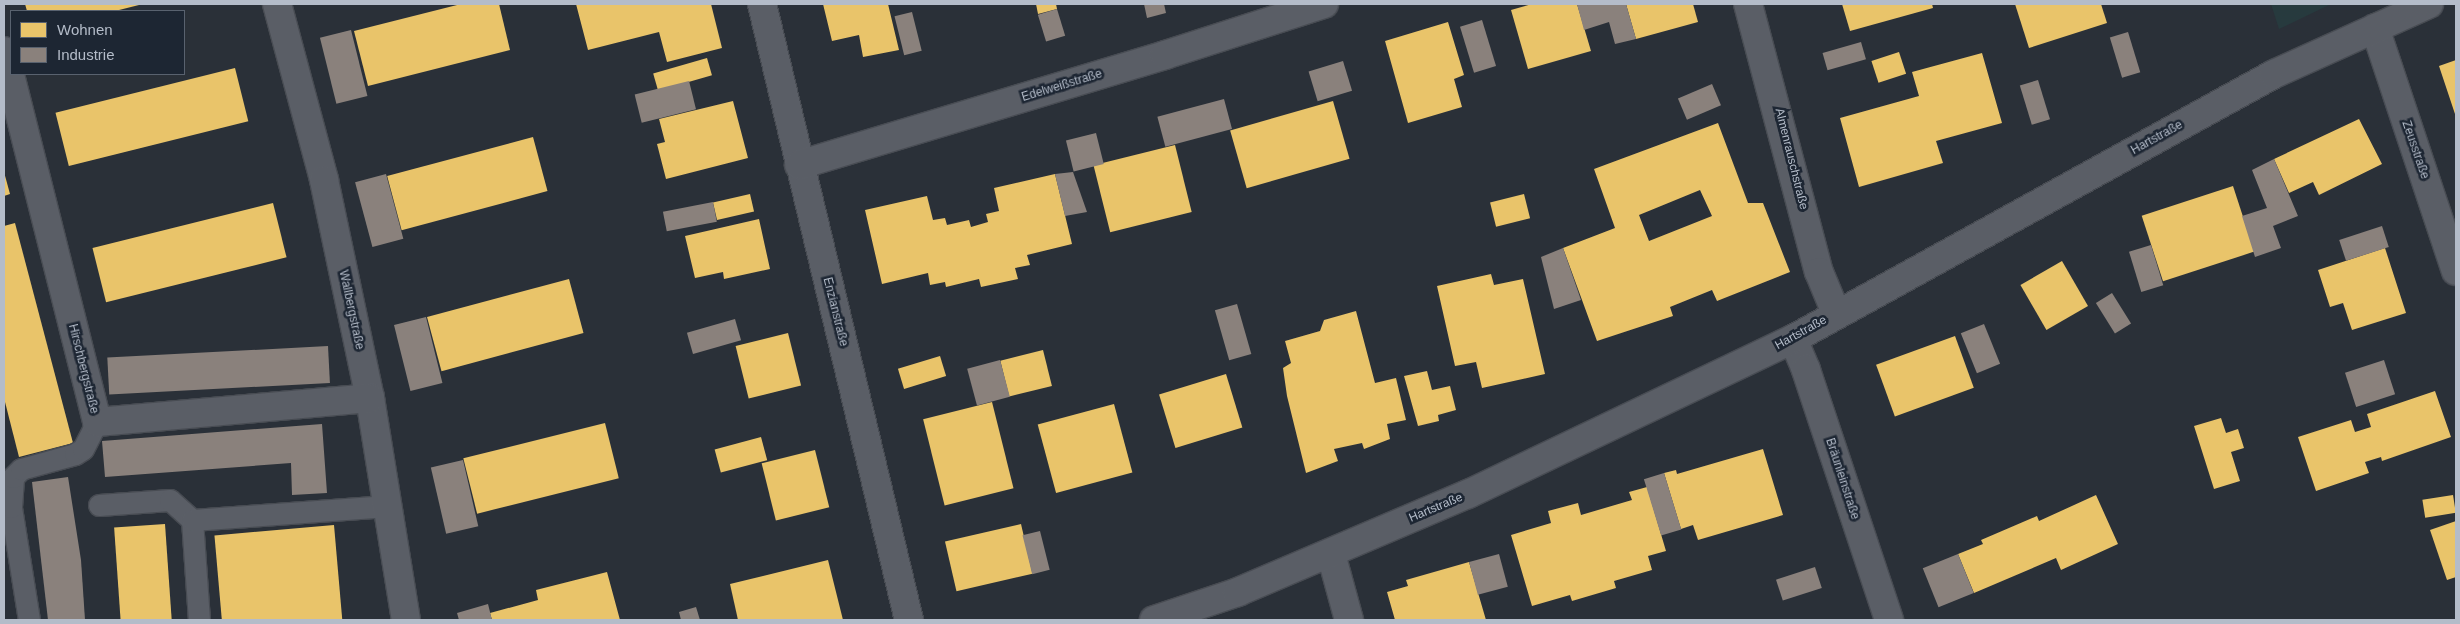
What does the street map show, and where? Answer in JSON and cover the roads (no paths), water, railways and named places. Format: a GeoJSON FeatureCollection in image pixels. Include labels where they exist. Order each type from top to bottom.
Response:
{"type":"FeatureCollection","features":[{"type":"Feature","properties":{"kind":"street","name":"Wallbergstraße"},"geometry":{"type":"LineString","coordinates":[[277,4],[324,180],[370,398],[406,620]]}},
{"type":"Feature","properties":{"kind":"street","name":"Enzianstraße"},"geometry":{"type":"LineString","coordinates":[[762,4],[799,165],[910,620]]}},
{"type":"Feature","properties":{"kind":"street","name":"Edelweißstraße"},"geometry":{"type":"LineString","coordinates":[[799,165],[1166,55],[1324,4]]}},
{"type":"Feature","properties":{"kind":"street","name":"Almenrauschstraße"},"geometry":{"type":"LineString","coordinates":[[1748,4],[1819,272],[1836,313]]}},
{"type":"Feature","properties":{"kind":"street","name":"Hartstraße"},"geometry":{"type":"LineString","coordinates":[[1154,620],[1238,592],[1468,494],[1793,339],[1836,313],[2274,74],[2429,4]]}},
{"type":"Feature","properties":{"kind":"street","name":"Zeusstraße"},"geometry":{"type":"LineString","coordinates":[[2375,28],[2456,271]]}},
{"type":"Feature","properties":{"kind":"street","name":"Hirschbergstraße"},"geometry":{"type":"LineString","coordinates":[[4,51],[96,422],[370,398]]}},
{"type":"Feature","properties":{"kind":"street","name":"Bräunleinstraße"},"geometry":{"type":"LineString","coordinates":[[1793,339],[1806,370],[1889,620]]}},
{"type":"Feature","properties":{"kind":"street"},"geometry":{"type":"LineString","coordinates":[[1331,554],[1349,620]]}},
{"type":"Feature","properties":{"kind":"lane"},"geometry":{"type":"LineString","coordinates":[[29,620],[12,507],[13,477],[21,469],[83,449],[96,422]]}},
{"type":"Feature","properties":{"kind":"lane"},"geometry":{"type":"LineString","coordinates":[[99,506],[170,500],[192,520],[199,620]]}},
{"type":"Feature","properties":{"kind":"lane"},"geometry":{"type":"LineString","coordinates":[[192,520],[388,506]]}}]}
